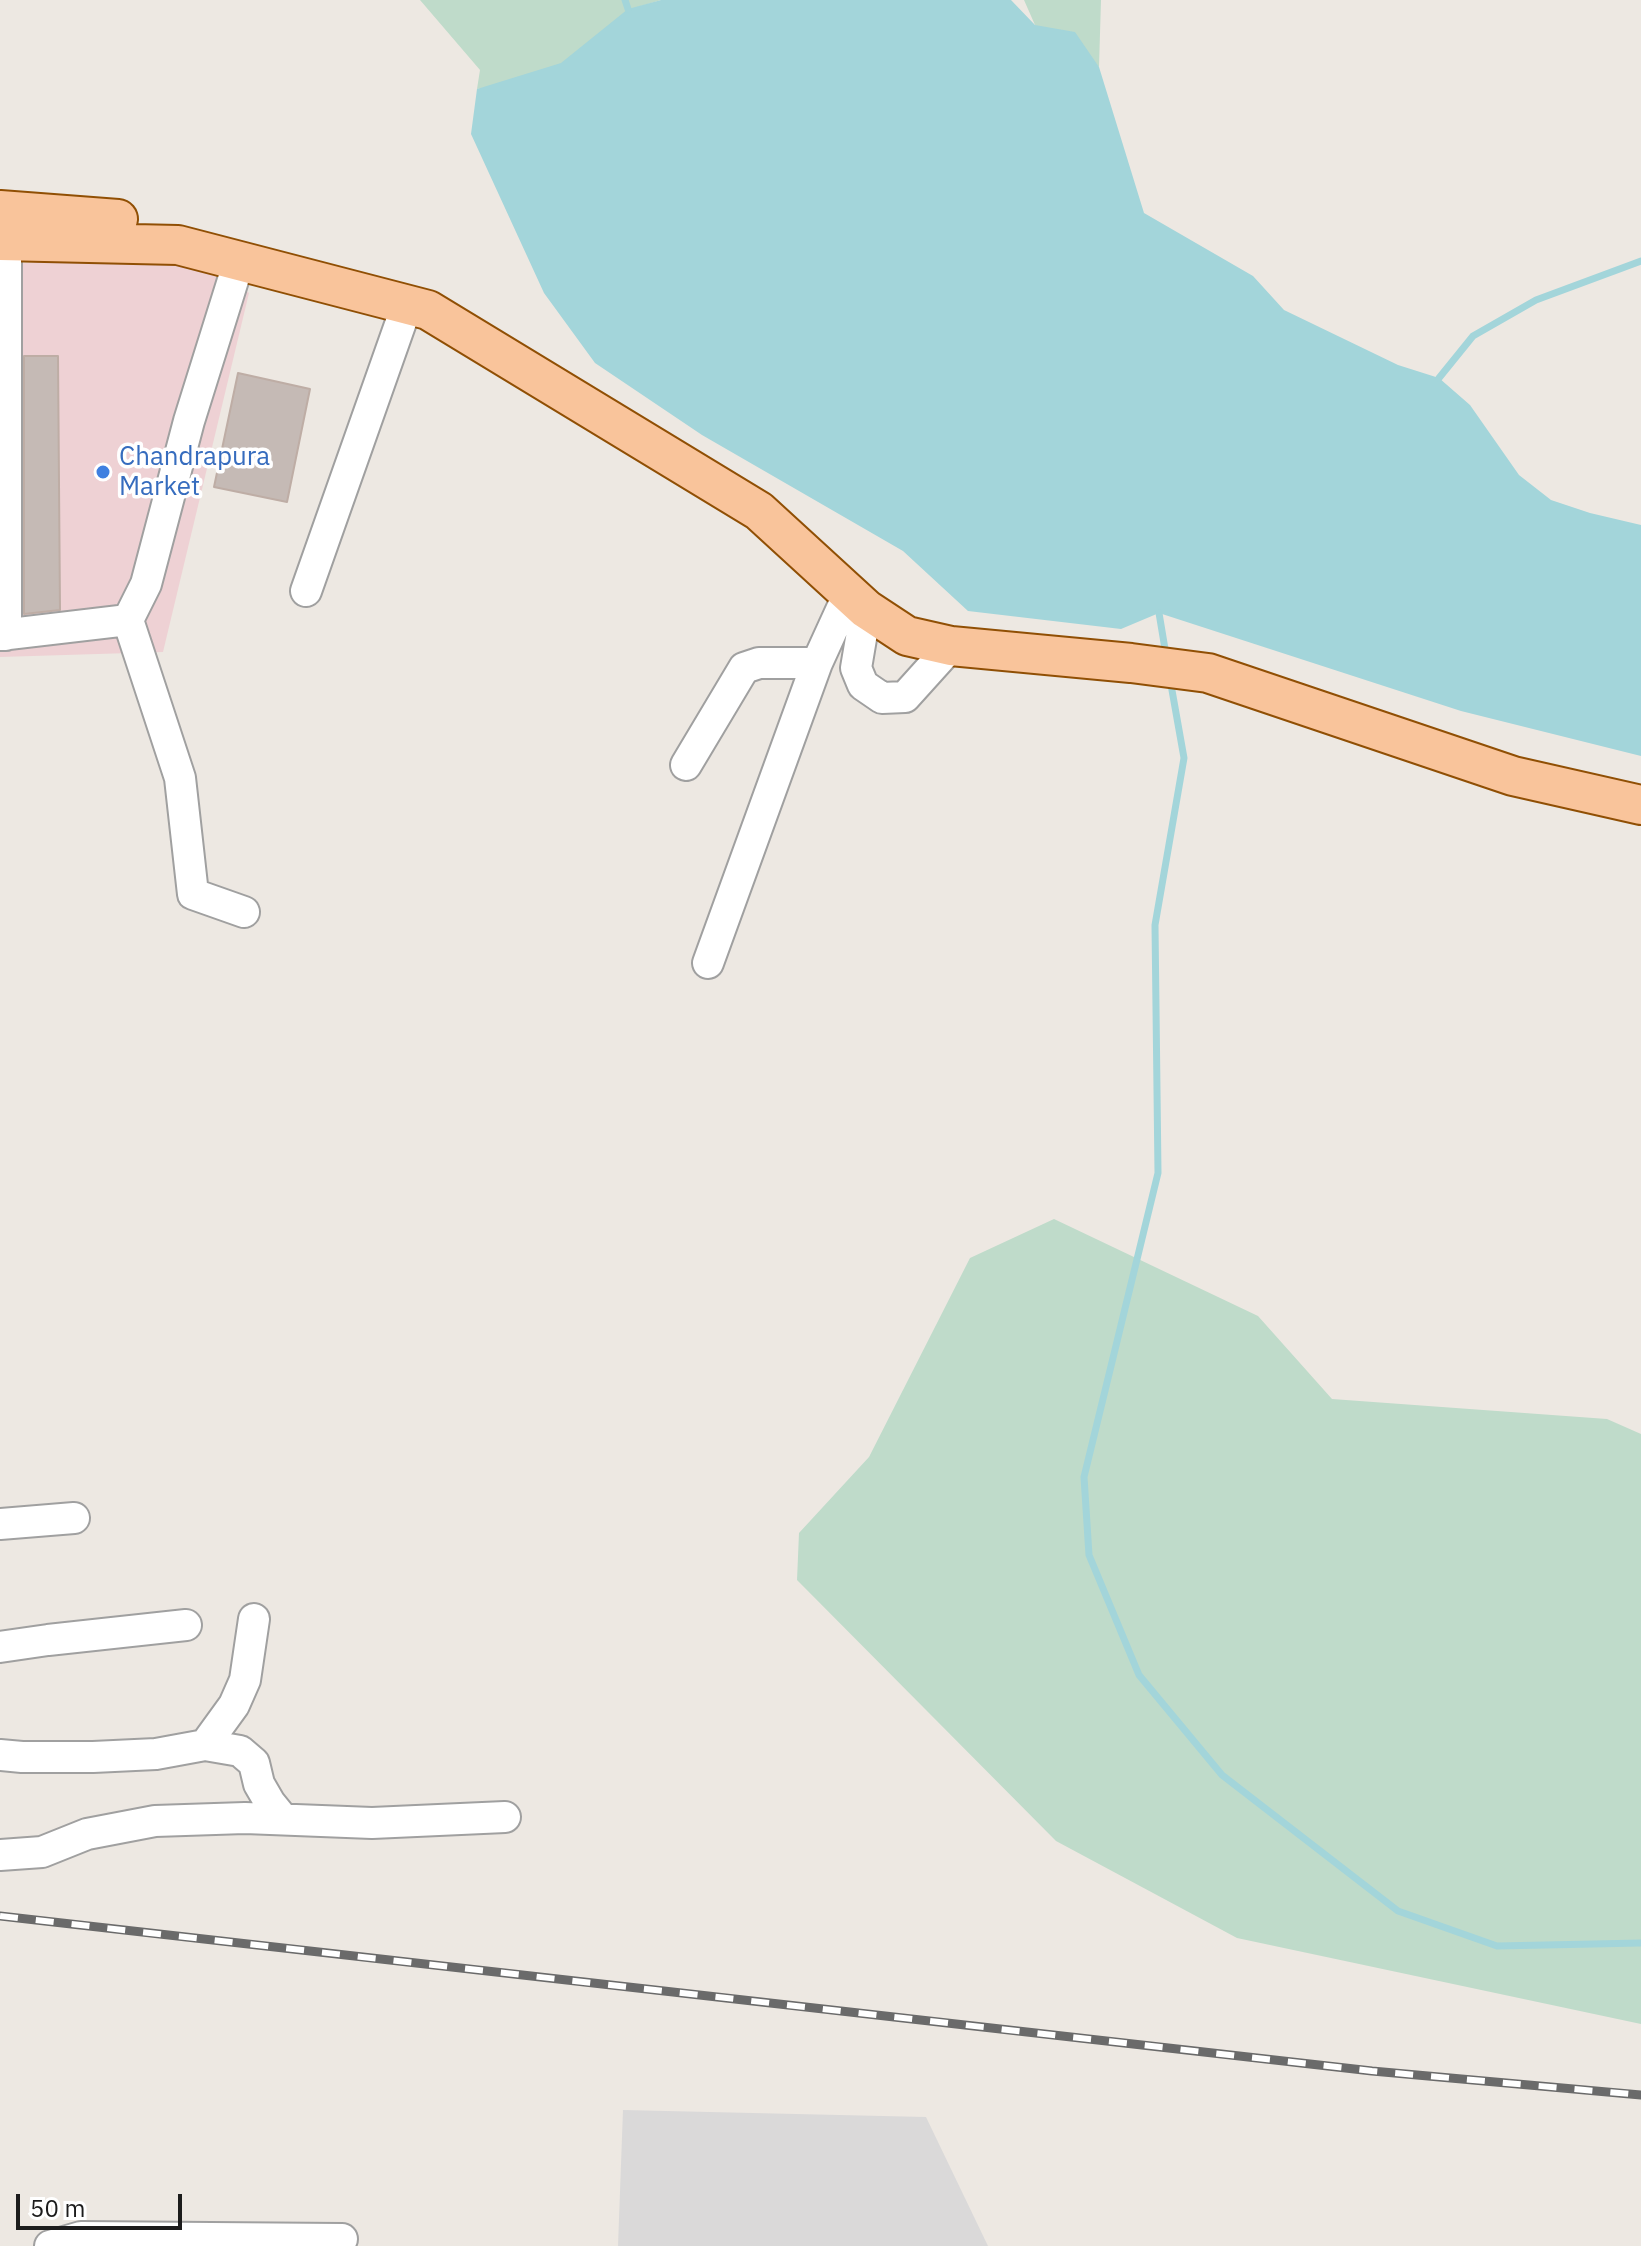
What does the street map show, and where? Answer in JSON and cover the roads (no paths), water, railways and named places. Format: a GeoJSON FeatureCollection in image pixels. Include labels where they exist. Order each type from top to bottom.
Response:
{"type":"FeatureCollection","features":[{"type":"Feature","properties":{"kind":"main road"},"geometry":{"type":"LineString","coordinates":[[2,230],[187,226],[260,242],[351,268],[378,280],[418,308],[759,511],[858,601],[907,636],[951,646],[1208,673],[1513,776],[1641,805]]}},
{"type":"Feature","properties":{"kind":"main road"},"geometry":{"type":"LineString","coordinates":[[2,230],[178,245],[418,308]]}},
{"type":"Feature","properties":{"kind":"street"},"geometry":{"type":"LineString","coordinates":[[2,230],[3,635],[128,620]]}},
{"type":"Feature","properties":{"kind":"street"},"geometry":{"type":"LineString","coordinates":[[239,261],[189,421],[146,584],[128,620],[180,778],[193,894],[244,912]]}},
{"type":"Feature","properties":{"kind":"street"},"geometry":{"type":"LineString","coordinates":[[306,591],[418,308]]}},
{"type":"Feature","properties":{"kind":"street"},"geometry":{"type":"LineString","coordinates":[[858,601],[856,668],[863,685],[882,698],[905,697],[951,646]]}},
{"type":"Feature","properties":{"kind":"street"},"geometry":{"type":"LineString","coordinates":[[708,963],[817,663],[858,601]]}},
{"type":"Feature","properties":{"kind":"street"},"geometry":{"type":"LineString","coordinates":[[686,765],[744,668],[759,663],[817,663]]}},
{"type":"Feature","properties":{"kind":"street"},"geometry":{"type":"LineString","coordinates":[[0,1524],[74,1518]]}},
{"type":"Feature","properties":{"kind":"street"},"geometry":{"type":"LineString","coordinates":[[205,1745],[234,1705],[245,1680],[254,1619]]}},
{"type":"Feature","properties":{"kind":"street"},"geometry":{"type":"LineString","coordinates":[[0,1647],[186,1625]]}},
{"type":"Feature","properties":{"kind":"street"},"geometry":{"type":"LineString","coordinates":[[0,1755],[141,1755],[205,1745],[240,1751],[254,1763],[259,1784],[283,1819]]}},
{"type":"Feature","properties":{"kind":"street"},"geometry":{"type":"LineString","coordinates":[[0,1855],[42,1852],[87,1834],[155,1821],[283,1819],[372,1823],[505,1817]]}},
{"type":"Feature","properties":{"kind":"street"},"geometry":{"type":"LineString","coordinates":[[50,2246],[81,2237],[342,2239]]}},
{"type":"Feature","properties":{"kind":"water"},"geometry":{"type":"Polygon","coordinates":[[[661,0],[1011,0],[1035,25],[1075,32],[1099,67],[1144,213],[1253,276],[1284,310],[1398,365],[1439,378],[1470,405],[1519,475],[1551,500],[1641,525],[1641,756],[1461,711],[1159,613],[1121,629],[968,611],[903,551],[702,435],[595,363],[544,293],[471,134],[477,89],[561,63],[628,9],[661,0]]]}},
{"type":"Feature","properties":{"kind":"waterway"},"geometry":{"type":"LineString","coordinates":[[625,0],[628,9]]}},
{"type":"Feature","properties":{"kind":"waterway"},"geometry":{"type":"LineString","coordinates":[[1439,378],[1473,336],[1536,300],[1641,261]]}},
{"type":"Feature","properties":{"kind":"waterway"},"geometry":{"type":"LineString","coordinates":[[1159,613],[1166,655]]}},
{"type":"Feature","properties":{"kind":"waterway"},"geometry":{"type":"LineString","coordinates":[[1170,679],[1184,758],[1155,925],[1158,1173],[1084,1477],[1089,1555],[1139,1675],[1222,1775],[1398,1911],[1497,1946],[1641,1943]]}},
{"type":"Feature","properties":{"kind":"railway"},"geometry":{"type":"LineString","coordinates":[[0,1916],[1372,2071],[1641,2095]]}},
{"type":"Feature","properties":{"kind":"place","name":"Chandrapura Market"},"geometry":{"type":"Point","coordinates":[103,472]}}]}
